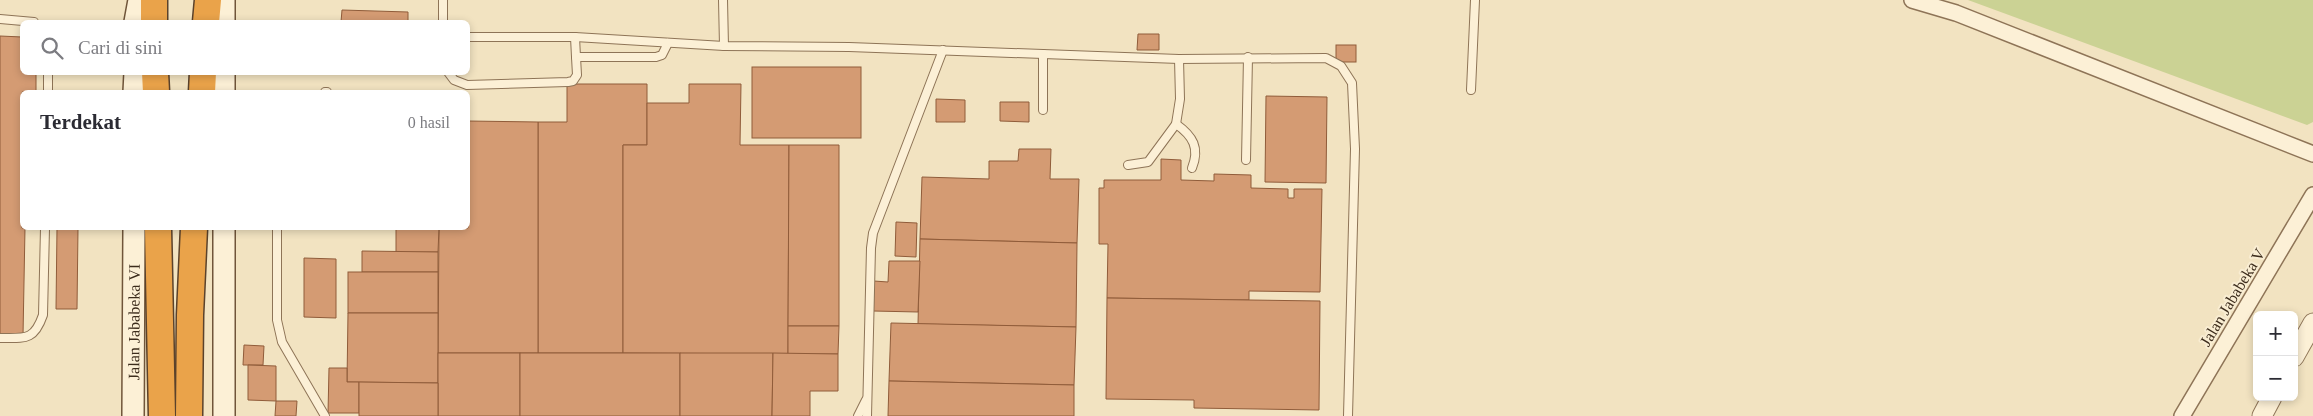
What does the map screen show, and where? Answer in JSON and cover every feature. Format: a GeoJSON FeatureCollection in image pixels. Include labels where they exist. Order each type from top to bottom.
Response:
{"type":"FeatureCollection","features":[{"type":"Feature","properties":{"kind":"highway"},"geometry":{"type":"LineString","coordinates":[[154,0],[154,20]]}},
{"type":"Feature","properties":{"kind":"highway"},"geometry":{"type":"LineString","coordinates":[[206,20],[208,0]]}},
{"type":"Feature","properties":{"kind":"highway"},"geometry":{"type":"LineString","coordinates":[[155,75],[156,90]]}},
{"type":"Feature","properties":{"kind":"highway"},"geometry":{"type":"LineString","coordinates":[[202,90],[203,75]]}},
{"type":"Feature","properties":{"kind":"highway"},"geometry":{"type":"LineString","coordinates":[[158,230],[162,416]]}},
{"type":"Feature","properties":{"kind":"highway"},"geometry":{"type":"LineString","coordinates":[[189,416],[190,315],[194,230]]}},
{"type":"Feature","properties":{"kind":"main road"},"geometry":{"type":"LineString","coordinates":[[135,20],[139,0]]}},
{"type":"Feature","properties":{"kind":"main road"},"geometry":{"type":"LineString","coordinates":[[224,0],[224,20]]}},
{"type":"Feature","properties":{"kind":"main road"},"geometry":{"type":"LineString","coordinates":[[134,75],[134,90]]}},
{"type":"Feature","properties":{"kind":"main road"},"geometry":{"type":"LineString","coordinates":[[224,75],[224,90]]}},
{"type":"Feature","properties":{"kind":"main road","name":"Jalan Jababeka VI"},"geometry":{"type":"LineString","coordinates":[[133,416],[134,230]]}},
{"type":"Feature","properties":{"kind":"main road"},"geometry":{"type":"LineString","coordinates":[[224,230],[224,416]]}},
{"type":"Feature","properties":{"kind":"street"},"geometry":{"type":"LineString","coordinates":[[1912,0],[1956,13],[2313,154]]}},
{"type":"Feature","properties":{"kind":"street","name":"Jalan Jababeka V"},"geometry":{"type":"LineString","coordinates":[[2182,416],[2313,196]]}},
{"type":"Feature","properties":{"kind":"street"},"geometry":{"type":"LineString","coordinates":[[2295,356],[2313,323]]}},
{"type":"Feature","properties":{"kind":"street"},"geometry":{"type":"LineString","coordinates":[[2262,416],[2270,401]]}},
{"type":"Feature","properties":{"kind":"lane"},"geometry":{"type":"LineString","coordinates":[[443,0],[443,20]]}},
{"type":"Feature","properties":{"kind":"lane"},"geometry":{"type":"LineString","coordinates":[[723,0],[724,46]]}},
{"type":"Feature","properties":{"kind":"lane"},"geometry":{"type":"LineString","coordinates":[[1471,90],[1475,0]]}},
{"type":"Feature","properties":{"kind":"lane"},"geometry":{"type":"LineString","coordinates":[[0,19],[20,21]]}},
{"type":"Feature","properties":{"kind":"lane"},"geometry":{"type":"LineString","coordinates":[[470,37],[575,37],[724,46],[943,50],[1179,59],[1248,57],[1326,58],[1341,66],[1352,83],[1355,149],[1348,416]]}},
{"type":"Feature","properties":{"kind":"lane"},"geometry":{"type":"LineString","coordinates":[[450,75],[454,80],[466,85],[573,81],[577,75],[575,37]]}},
{"type":"Feature","properties":{"kind":"lane"},"geometry":{"type":"LineString","coordinates":[[576,57],[656,57],[662,55],[668,43]]}},
{"type":"Feature","properties":{"kind":"lane"},"geometry":{"type":"LineString","coordinates":[[867,416],[866,398],[873,233],[943,50]]}},
{"type":"Feature","properties":{"kind":"lane"},"geometry":{"type":"LineString","coordinates":[[1043,54],[1043,110]]}},
{"type":"Feature","properties":{"kind":"lane"},"geometry":{"type":"LineString","coordinates":[[1246,160],[1248,57]]}},
{"type":"Feature","properties":{"kind":"lane"},"geometry":{"type":"LineString","coordinates":[[1128,165],[1148,162],[1176,124],[1180,98],[1179,59]]}},
{"type":"Feature","properties":{"kind":"lane"},"geometry":{"type":"LineString","coordinates":[[48,75],[48,90]]}},
{"type":"Feature","properties":{"kind":"lane"},"geometry":{"type":"LineString","coordinates":[[1176,124],[1192,140],[1196,149],[1197,157],[1192,168]]}},
{"type":"Feature","properties":{"kind":"lane"},"geometry":{"type":"LineString","coordinates":[[0,338],[29,336],[35,333],[40,325],[43,315],[45,230]]}},
{"type":"Feature","properties":{"kind":"lane"},"geometry":{"type":"LineString","coordinates":[[277,230],[277,320],[282,342],[325,416]]}},
{"type":"Feature","properties":{"kind":"lane"},"geometry":{"type":"LineString","coordinates":[[858,416],[866,398]]}},
{"type":"Feature","properties":{"kind":"green space"},"geometry":{"type":"Polygon","coordinates":[[[1968,0],[2313,0],[2313,122],[2307,125],[1968,0]]]}},
{"type":"Feature","properties":{"kind":"building"},"geometry":{"type":"Polygon","coordinates":[[[342,10],[408,12],[408,20],[341,20],[342,10]]]}},
{"type":"Feature","properties":{"kind":"building"},"geometry":{"type":"Polygon","coordinates":[[[1138,34],[1159,34],[1159,50],[1137,50],[1138,34]]]}},
{"type":"Feature","properties":{"kind":"building"},"geometry":{"type":"Polygon","coordinates":[[[0,36],[20,37],[20,75],[36,75],[36,90],[20,90],[20,230],[25,230],[23,336],[0,336],[0,36]]]}},
{"type":"Feature","properties":{"kind":"building"},"geometry":{"type":"Polygon","coordinates":[[[1336,45],[1356,45],[1356,62],[1336,62],[1336,45]]]}},
{"type":"Feature","properties":{"kind":"building"},"geometry":{"type":"Polygon","coordinates":[[[752,67],[861,67],[861,138],[752,138],[752,67]]]}},
{"type":"Feature","properties":{"kind":"building"},"geometry":{"type":"Polygon","coordinates":[[[567,84],[647,84],[647,145],[623,145],[623,353],[538,353],[538,122],[567,122],[567,84]]]}},
{"type":"Feature","properties":{"kind":"building"},"geometry":{"type":"Polygon","coordinates":[[[689,84],[741,84],[740,145],[789,145],[788,354],[623,353],[623,145],[647,145],[647,103],[689,103],[689,84]]]}},
{"type":"Feature","properties":{"kind":"building"},"geometry":{"type":"Polygon","coordinates":[[[1266,96],[1327,97],[1326,183],[1265,182],[1266,96]]]}},
{"type":"Feature","properties":{"kind":"building"},"geometry":{"type":"Polygon","coordinates":[[[936,99],[965,100],[965,122],[936,122],[936,99]]]}},
{"type":"Feature","properties":{"kind":"building"},"geometry":{"type":"Polygon","coordinates":[[[1000,102],[1029,102],[1029,122],[1000,121],[1000,102]]]}},
{"type":"Feature","properties":{"kind":"building"},"geometry":{"type":"Polygon","coordinates":[[[470,121],[538,122],[538,353],[438,353],[439,230],[470,230],[470,121]]]}},
{"type":"Feature","properties":{"kind":"building"},"geometry":{"type":"Polygon","coordinates":[[[789,145],[839,145],[839,326],[788,326],[789,145]]]}},
{"type":"Feature","properties":{"kind":"building"},"geometry":{"type":"Polygon","coordinates":[[[1019,149],[1051,149],[1050,179],[1079,179],[1077,243],[920,239],[922,177],[989,179],[989,161],[1018,161],[1019,149]]]}},
{"type":"Feature","properties":{"kind":"building"},"geometry":{"type":"Polygon","coordinates":[[[1161,159],[1181,160],[1181,180],[1214,181],[1214,174],[1251,175],[1251,188],[1288,189],[1288,198],[1294,198],[1294,189],[1322,189],[1320,292],[1249,291],[1249,300],[1107,298],[1108,244],[1099,244],[1099,188],[1104,188],[1104,180],[1161,180],[1161,159]]]}},
{"type":"Feature","properties":{"kind":"building"},"geometry":{"type":"Polygon","coordinates":[[[896,222],[917,223],[916,257],[895,256],[896,222]]]}},
{"type":"Feature","properties":{"kind":"building"},"geometry":{"type":"Polygon","coordinates":[[[57,230],[78,230],[77,309],[56,309],[57,230]]]}},
{"type":"Feature","properties":{"kind":"building"},"geometry":{"type":"Polygon","coordinates":[[[396,230],[439,230],[438,252],[396,252],[396,230]]]}},
{"type":"Feature","properties":{"kind":"building"},"geometry":{"type":"Polygon","coordinates":[[[920,239],[1077,243],[1076,327],[918,324],[920,239]]]}},
{"type":"Feature","properties":{"kind":"building"},"geometry":{"type":"Polygon","coordinates":[[[362,251],[438,252],[438,272],[362,272],[362,251]]]}},
{"type":"Feature","properties":{"kind":"building"},"geometry":{"type":"Polygon","coordinates":[[[304,258],[336,259],[336,318],[304,317],[304,258]]]}},
{"type":"Feature","properties":{"kind":"building"},"geometry":{"type":"Polygon","coordinates":[[[889,261],[920,261],[918,312],[873,311],[874,281],[888,282],[889,261]]]}},
{"type":"Feature","properties":{"kind":"building"},"geometry":{"type":"Polygon","coordinates":[[[348,272],[438,272],[438,313],[348,313],[348,272]]]}},
{"type":"Feature","properties":{"kind":"building"},"geometry":{"type":"Polygon","coordinates":[[[1107,298],[1320,301],[1319,410],[1194,408],[1194,400],[1106,399],[1107,298]]]}},
{"type":"Feature","properties":{"kind":"building"},"geometry":{"type":"Polygon","coordinates":[[[348,313],[438,313],[438,383],[347,382],[348,313]]]}},
{"type":"Feature","properties":{"kind":"building"},"geometry":{"type":"Polygon","coordinates":[[[891,323],[1076,327],[1074,385],[889,381],[891,323]]]}},
{"type":"Feature","properties":{"kind":"building"},"geometry":{"type":"Polygon","coordinates":[[[788,326],[839,326],[838,354],[788,354],[788,326]]]}},
{"type":"Feature","properties":{"kind":"building"},"geometry":{"type":"Polygon","coordinates":[[[244,345],[264,346],[263,365],[243,365],[244,345]]]}},
{"type":"Feature","properties":{"kind":"building"},"geometry":{"type":"Polygon","coordinates":[[[438,353],[520,353],[520,416],[438,416],[438,353]]]}},
{"type":"Feature","properties":{"kind":"building"},"geometry":{"type":"Polygon","coordinates":[[[520,353],[680,353],[680,416],[520,416],[520,353]]]}},
{"type":"Feature","properties":{"kind":"building"},"geometry":{"type":"Polygon","coordinates":[[[680,353],[773,353],[772,416],[680,416],[680,353]]]}},
{"type":"Feature","properties":{"kind":"building"},"geometry":{"type":"Polygon","coordinates":[[[773,353],[838,354],[838,391],[810,391],[810,416],[772,416],[773,353]]]}},
{"type":"Feature","properties":{"kind":"building"},"geometry":{"type":"Polygon","coordinates":[[[248,365],[276,366],[276,401],[248,400],[248,365]]]}},
{"type":"Feature","properties":{"kind":"building"},"geometry":{"type":"Polygon","coordinates":[[[329,368],[347,368],[347,382],[359,382],[359,413],[328,413],[329,368]]]}},
{"type":"Feature","properties":{"kind":"building"},"geometry":{"type":"Polygon","coordinates":[[[889,381],[1074,385],[1074,416],[888,416],[889,381]]]}},
{"type":"Feature","properties":{"kind":"building"},"geometry":{"type":"Polygon","coordinates":[[[359,382],[438,383],[438,416],[359,416],[359,382]]]}},
{"type":"Feature","properties":{"kind":"building"},"geometry":{"type":"Polygon","coordinates":[[[276,401],[297,401],[296,416],[275,416],[276,401]]]}}]}
